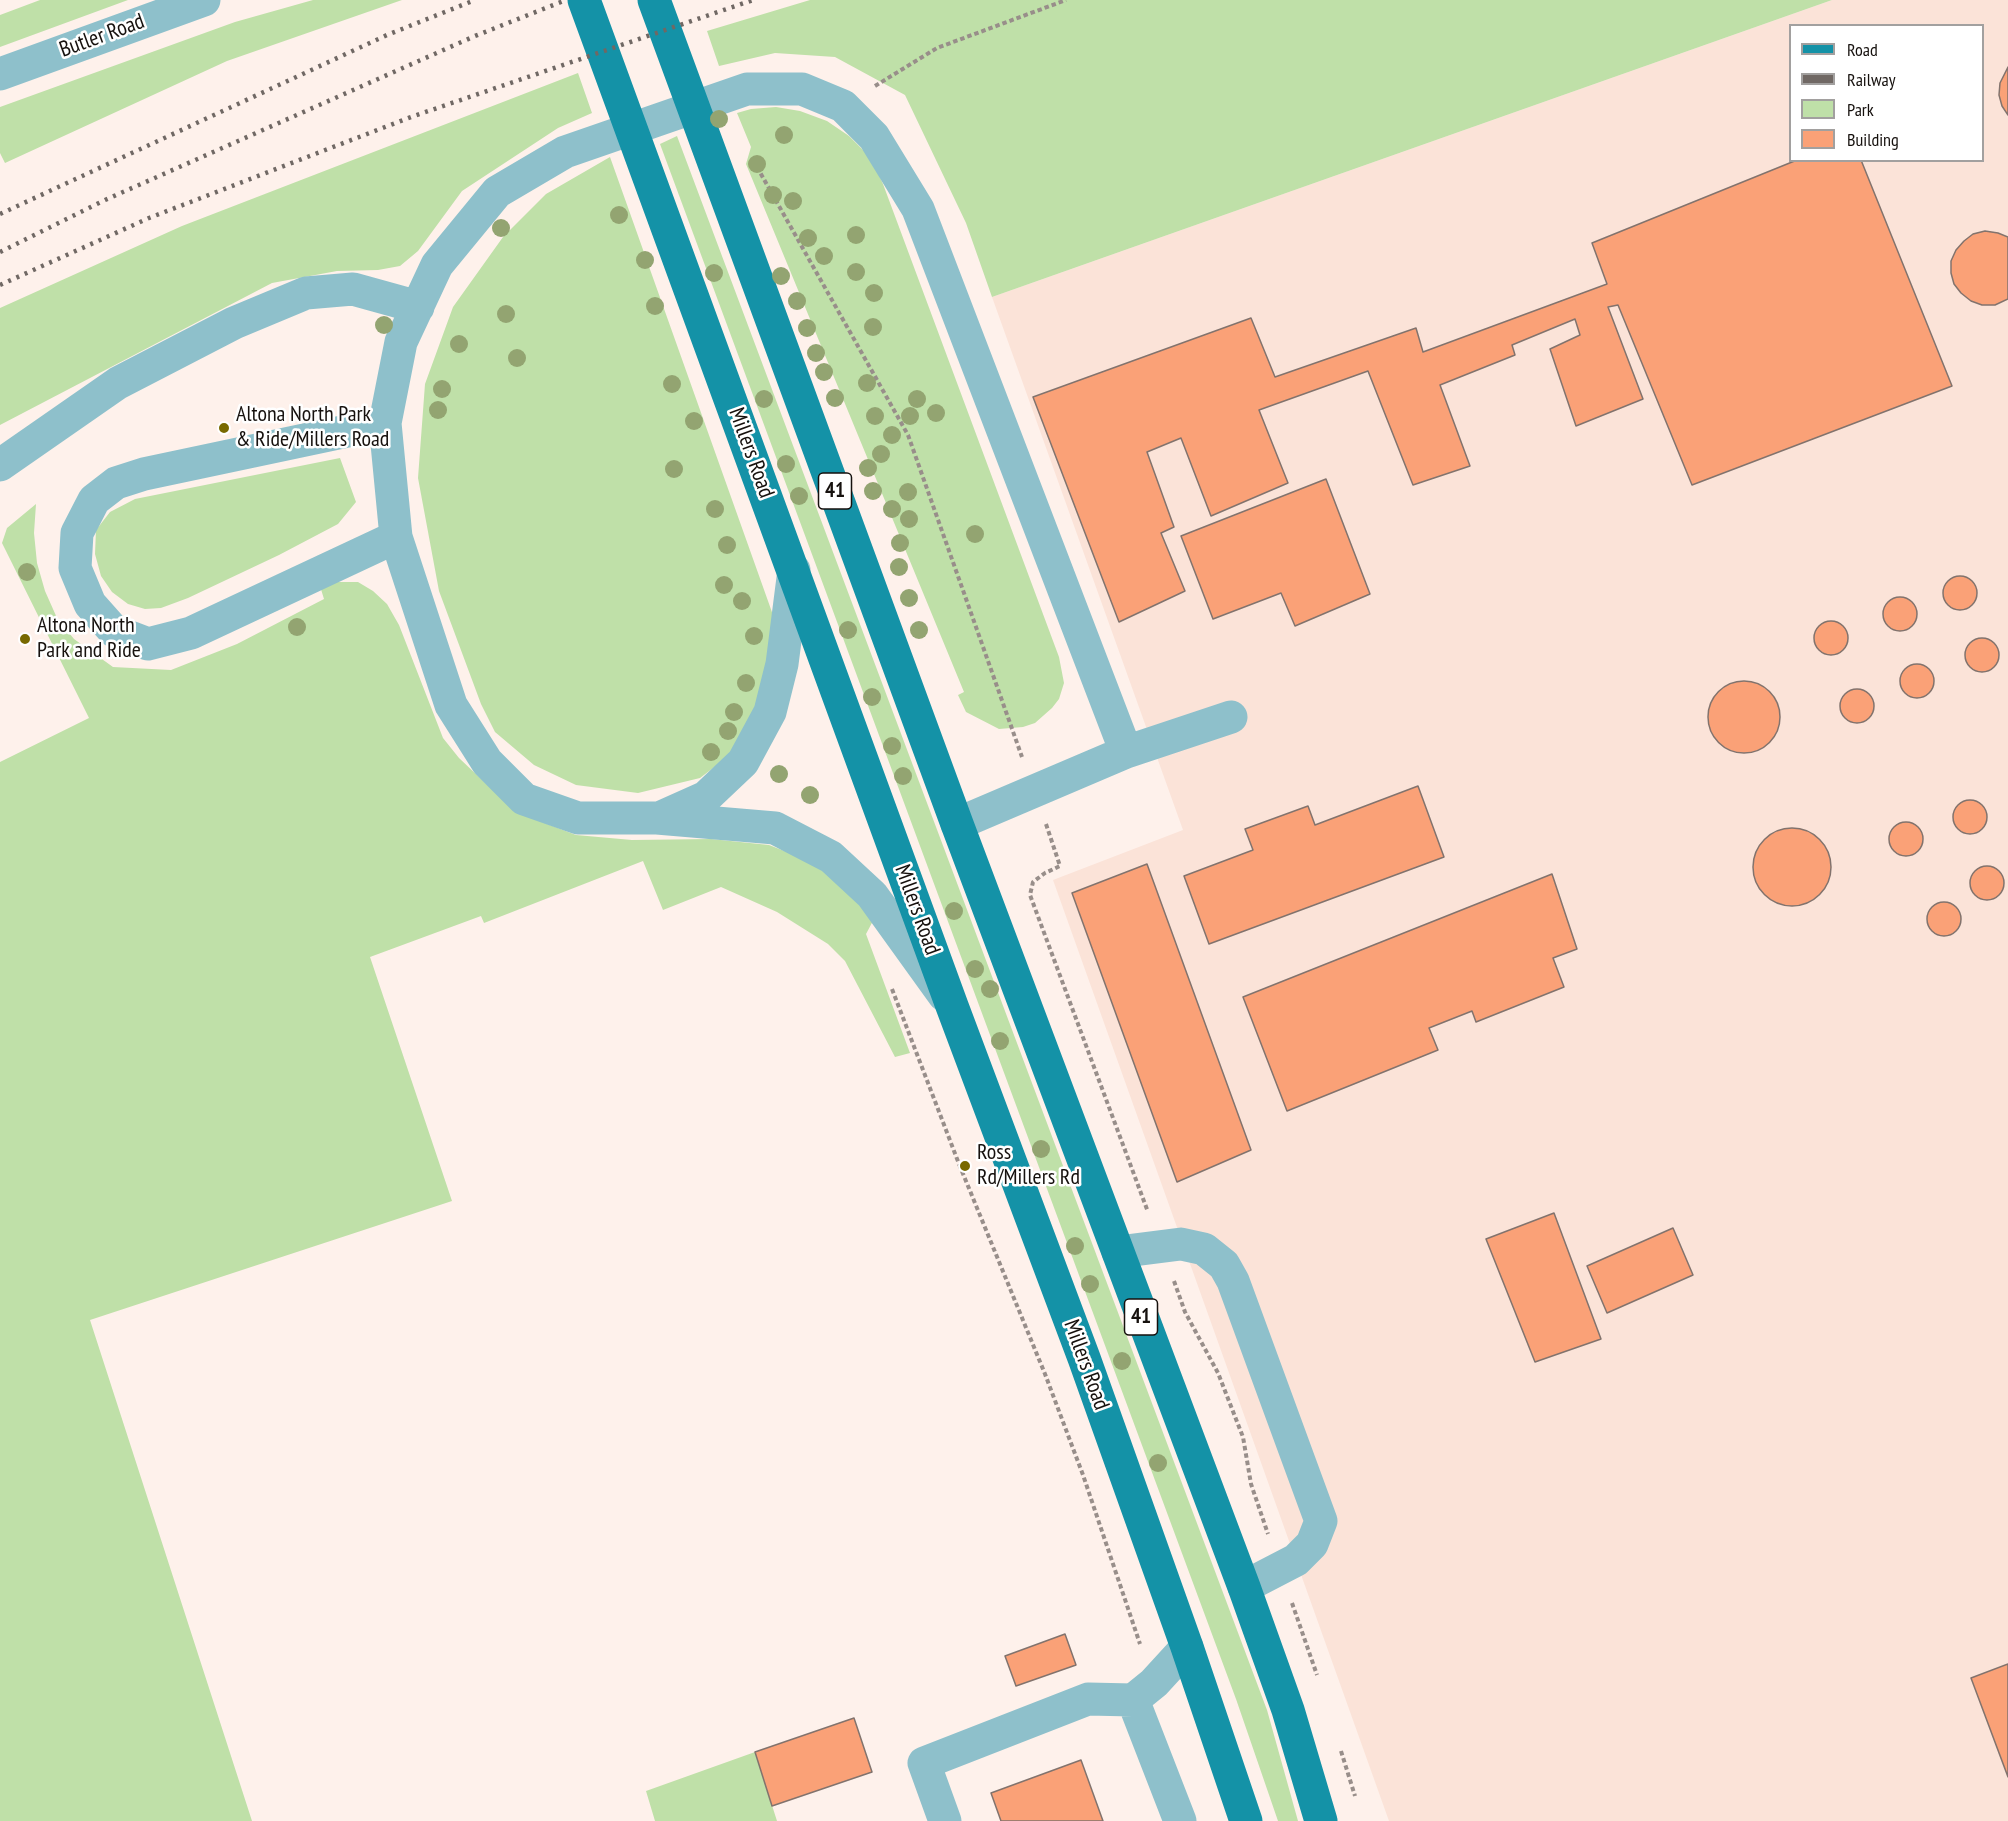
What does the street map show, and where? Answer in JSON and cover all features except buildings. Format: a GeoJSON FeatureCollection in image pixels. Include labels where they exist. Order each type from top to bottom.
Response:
{"type":"FeatureCollection","features":[{"type":"Feature","properties":{"kind":"main road","name":"Millers Road"},"geometry":{"type":"LineString","coordinates":[[584,0],[952,1006],[1080,1347],[1187,1647],[1246,1821]]}},
{"type":"Feature","properties":{"kind":"main road","name":"41"},"geometry":{"type":"LineString","coordinates":[[654,0],[957,824],[1244,1587],[1288,1710],[1321,1821]]}},
{"type":"Feature","properties":{"kind":"street","name":"Butler Road"},"geometry":{"type":"LineString","coordinates":[[0,74],[204,0]]}},
{"type":"Feature","properties":{"kind":"street"},"geometry":{"type":"LineString","coordinates":[[952,1006],[872,895],[831,857],[775,828],[657,818],[578,818],[524,799],[487,762],[451,705],[396,537],[385,423],[401,342],[437,265],[497,192],[565,152],[747,89],[802,89],[843,106],[874,137],[918,209],[1126,752]]}},
{"type":"Feature","properties":{"kind":"street"},"geometry":{"type":"LineString","coordinates":[[0,465],[118,383],[234,323],[306,293],[353,289],[417,307]]}},
{"type":"Feature","properties":{"kind":"street"},"geometry":{"type":"LineString","coordinates":[[385,423],[144,474],[116,483],[94,500],[77,533],[75,568],[90,604],[114,631],[148,644],[191,633],[396,537]]}},
{"type":"Feature","properties":{"kind":"street"},"geometry":{"type":"LineString","coordinates":[[657,818],[706,797],[743,762],[770,712],[782,664],[794,570]]}},
{"type":"Feature","properties":{"kind":"street"},"geometry":{"type":"LineString","coordinates":[[957,824],[1126,752],[1232,717]]}},
{"type":"Feature","properties":{"kind":"street"},"geometry":{"type":"LineString","coordinates":[[1119,1252],[1181,1244],[1204,1249],[1224,1265],[1233,1281],[1321,1521],[1312,1544],[1296,1560],[1244,1587]]}},
{"type":"Feature","properties":{"kind":"street"},"geometry":{"type":"LineString","coordinates":[[945,1821],[924,1763],[1088,1699],[1133,1700],[1154,1683],[1187,1647]]}},
{"type":"Feature","properties":{"kind":"street"},"geometry":{"type":"LineString","coordinates":[[1133,1700],[1180,1821]]}},
{"type":"Feature","properties":{"kind":"path"},"geometry":{"type":"LineString","coordinates":[[843,106],[937,48],[1065,0]]}},
{"type":"Feature","properties":{"kind":"path"},"geometry":{"type":"LineString","coordinates":[[756,165],[908,435],[1060,866],[1044,873],[1033,882],[1030,895],[1185,1312],[1218,1373],[1243,1437],[1251,1484],[1318,1676]]}},
{"type":"Feature","properties":{"kind":"path"},"geometry":{"type":"LineString","coordinates":[[889,980],[959,1164],[1049,1384],[1134,1624]]}},
{"type":"Feature","properties":{"kind":"path"},"geometry":{"type":"LineString","coordinates":[[1338,1741],[1356,1801]]}},
{"type":"Feature","properties":{"kind":"shaded area"},"geometry":{"type":"Polygon","coordinates":[[[1832,0],[2008,0],[2008,1821],[1389,1821],[1053,880],[1183,830],[992,297],[1832,0]]]}},
{"type":"Feature","properties":{"kind":"green space"},"geometry":{"type":"Polygon","coordinates":[[[40,0],[128,0],[0,47],[0,15],[40,0]]]}},
{"type":"Feature","properties":{"kind":"green space"},"geometry":{"type":"Polygon","coordinates":[[[313,0],[402,0],[227,61],[5,163],[0,153],[0,107],[235,22],[313,0]]]}},
{"type":"Feature","properties":{"kind":"green space"},"geometry":{"type":"Polygon","coordinates":[[[810,0],[1832,0],[992,297],[966,223],[905,95],[835,57],[775,53],[719,66],[707,31],[810,0]]]}},
{"type":"Feature","properties":{"kind":"green space"},"geometry":{"type":"Polygon","coordinates":[[[578,73],[592,113],[558,128],[462,191],[418,251],[400,266],[378,270],[337,271],[272,283],[0,425],[0,308],[182,226],[578,73]]]}},
{"type":"Feature","properties":{"kind":"green space"},"geometry":{"type":"Polygon","coordinates":[[[776,107],[800,111],[827,121],[849,136],[871,158],[883,184],[1059,657],[1064,683],[1059,699],[1035,723],[1023,727],[999,729],[966,712],[958,695],[964,692],[746,164],[751,147],[737,113],[751,109],[776,107]]]}},
{"type":"Feature","properties":{"kind":"green space"},"geometry":{"type":"Polygon","coordinates":[[[677,136],[1267,1710],[1298,1821],[1278,1821],[1236,1699],[660,144],[677,136]]]}},
{"type":"Feature","properties":{"kind":"green space"},"geometry":{"type":"Polygon","coordinates":[[[610,157],[773,615],[764,691],[738,749],[700,778],[638,793],[576,785],[534,765],[495,732],[481,704],[439,591],[418,478],[425,384],[453,307],[503,237],[546,194],[610,157]]]}},
{"type":"Feature","properties":{"kind":"green space"},"geometry":{"type":"Polygon","coordinates":[[[340,458],[356,502],[338,524],[279,555],[188,598],[161,608],[145,609],[128,604],[112,592],[101,576],[95,554],[96,530],[110,512],[135,499],[340,458]]]}},
{"type":"Feature","properties":{"kind":"green space"},"geometry":{"type":"Polygon","coordinates":[[[36,504],[34,533],[37,563],[45,591],[57,618],[74,639],[113,667],[171,670],[237,644],[324,599],[320,586],[333,582],[358,582],[373,591],[387,604],[399,625],[443,738],[459,758],[516,812],[576,835],[632,840],[711,839],[769,845],[823,866],[874,919],[866,934],[910,1053],[895,1057],[845,961],[828,944],[777,912],[721,887],[663,910],[643,861],[484,923],[481,916],[370,957],[452,1201],[90,1320],[252,1821],[0,1821],[0,762],[89,718],[2,543],[7,528],[36,504]]]}},
{"type":"Feature","properties":{"kind":"green space"},"geometry":{"type":"Polygon","coordinates":[[[755,1752],[777,1821],[655,1821],[646,1791],[755,1752]]]}},
{"type":"Feature","properties":{"kind":"railway"},"geometry":{"type":"LineString","coordinates":[[0,214],[387,35],[475,0]]}},
{"type":"Feature","properties":{"kind":"railway"},"geometry":{"type":"LineString","coordinates":[[0,252],[105,200],[475,36],[566,0]]}},
{"type":"Feature","properties":{"kind":"railway"},"geometry":{"type":"LineString","coordinates":[[0,285],[149,218],[411,117],[753,0]]}},
{"type":"Feature","properties":{"kind":"place","name":"Altona North Park & Ride/Millers Road"},"geometry":{"type":"Point","coordinates":[224,428]}},
{"type":"Feature","properties":{"kind":"place","name":"Altona North Park and Ride"},"geometry":{"type":"Point","coordinates":[25,639]}},
{"type":"Feature","properties":{"kind":"place","name":"Ross Rd/Millers Rd"},"geometry":{"type":"Point","coordinates":[965,1166]}}]}
